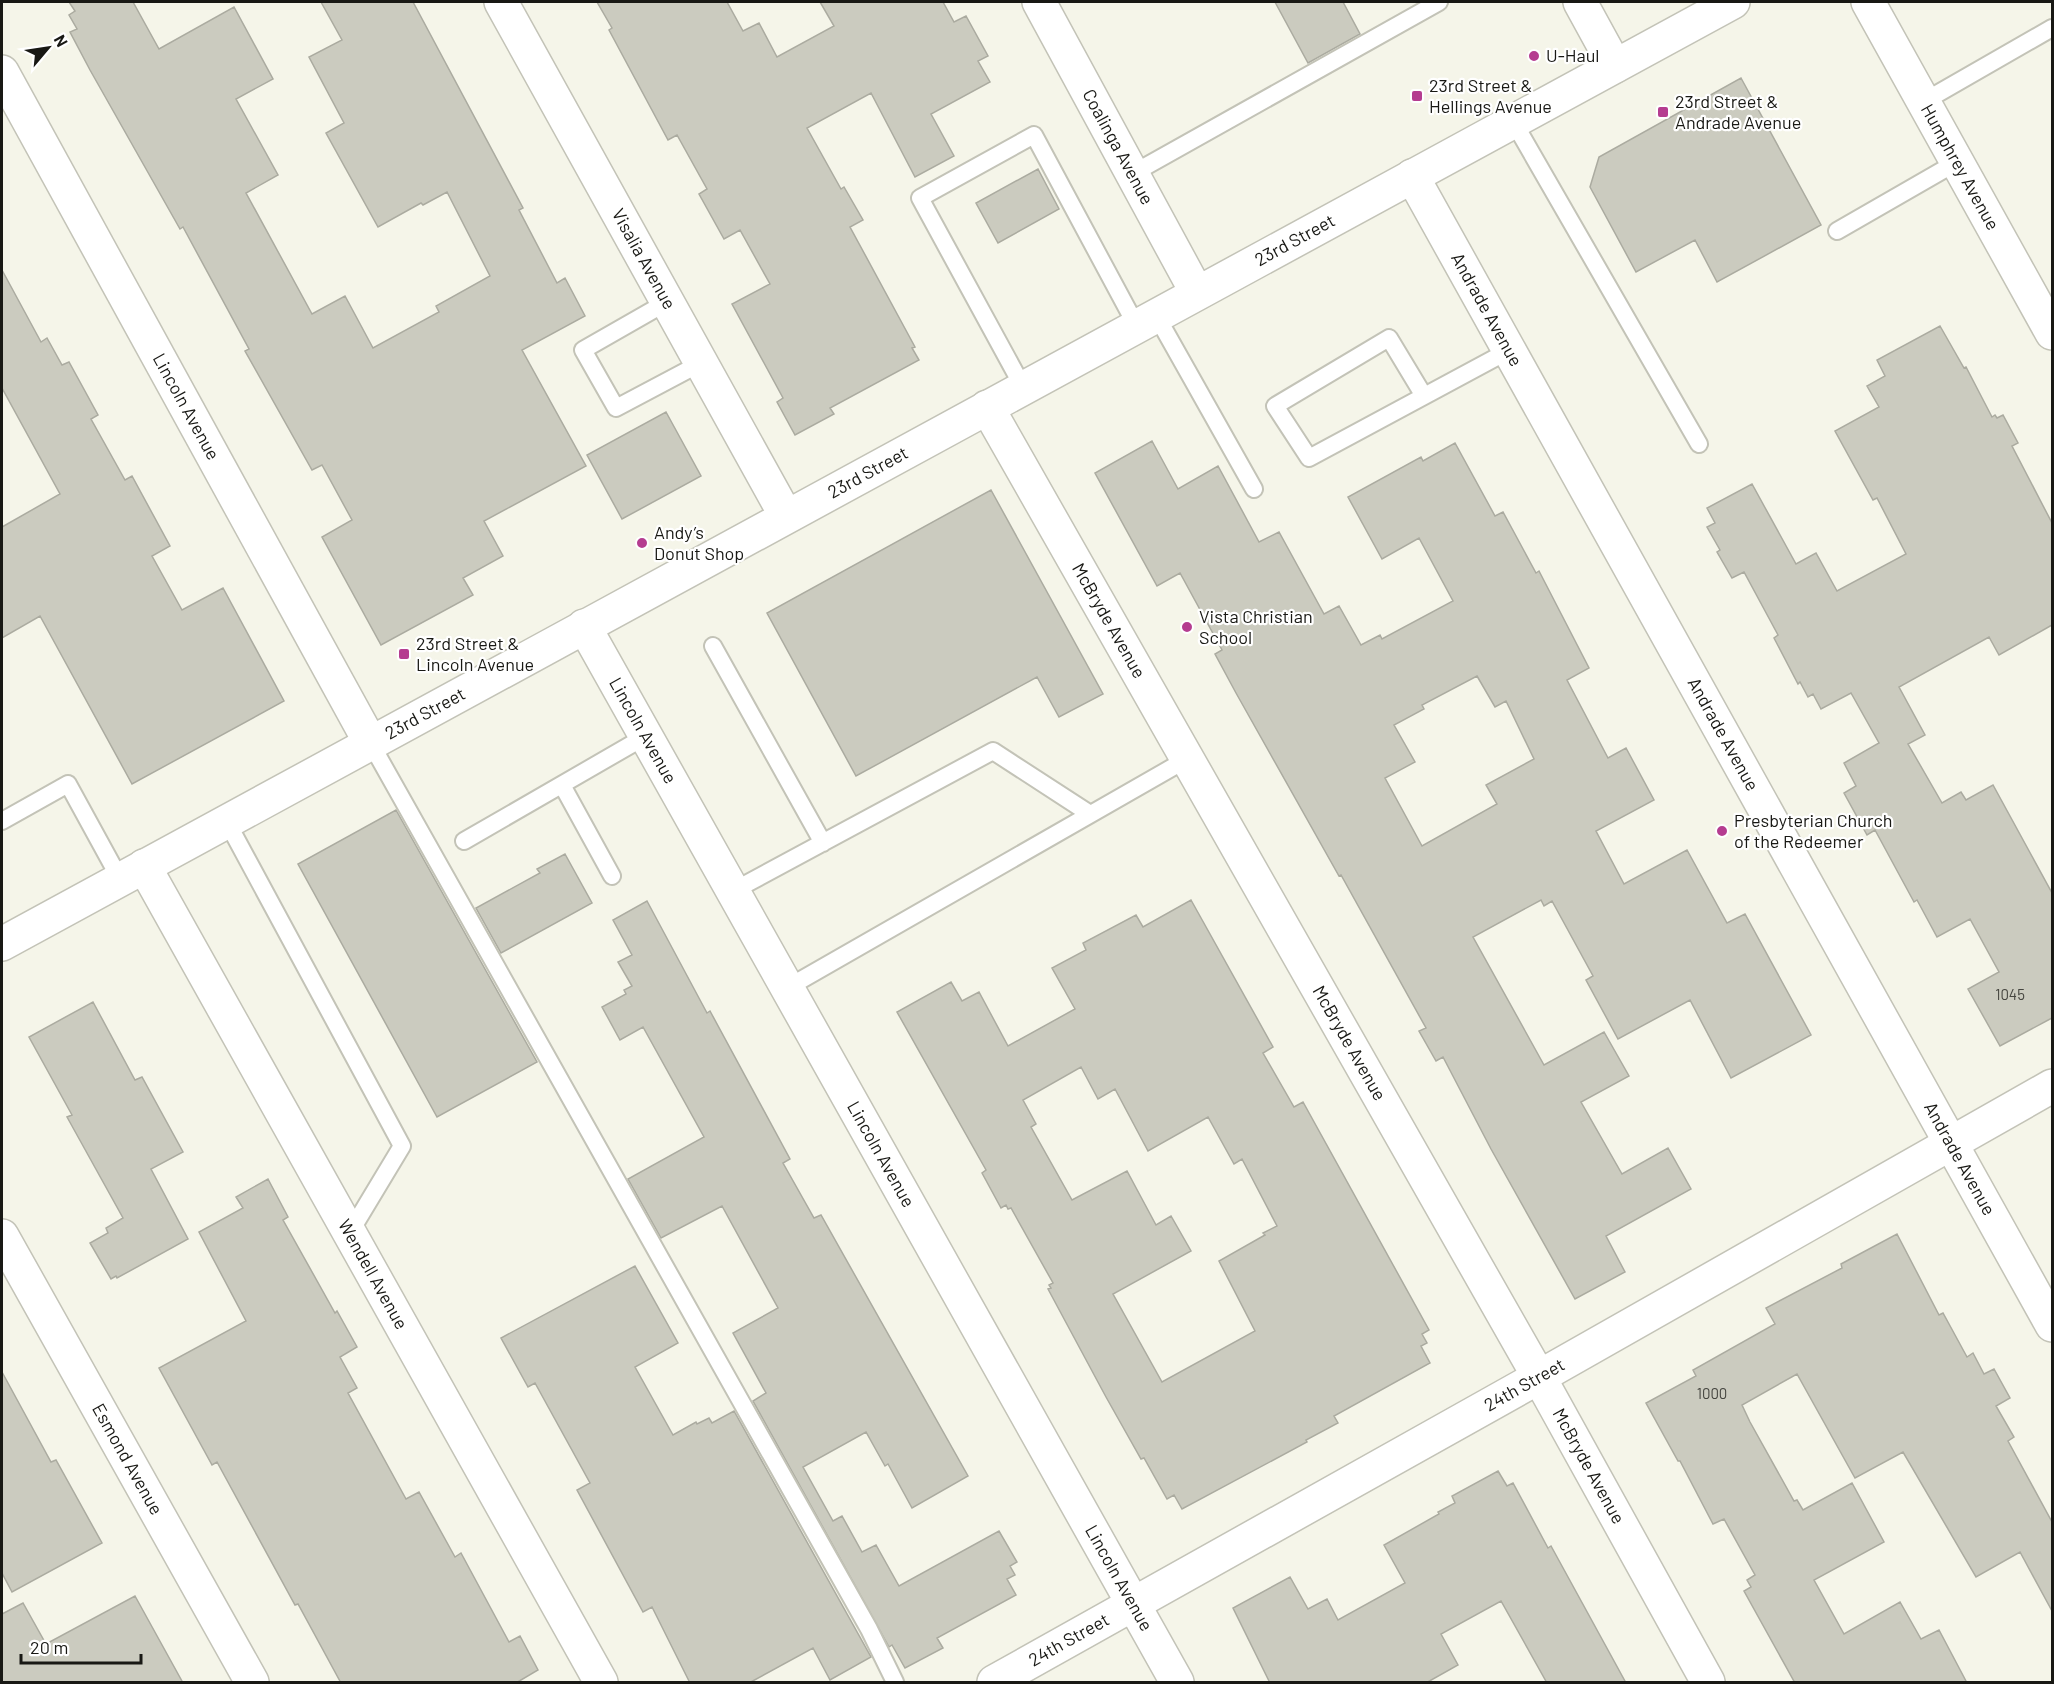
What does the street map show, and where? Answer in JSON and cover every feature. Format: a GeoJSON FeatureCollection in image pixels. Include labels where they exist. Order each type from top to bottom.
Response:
{"type":"FeatureCollection","features":[{"type":"Feature","properties":{"kind":"street","name":"Visalia Avenue"},"geometry":{"type":"LineString","coordinates":[[501,2],[786,516]]}},
{"type":"Feature","properties":{"kind":"street","name":"Coalinga Avenue"},"geometry":{"type":"LineString","coordinates":[[1039,2],[1197,293]]}},
{"type":"Feature","properties":{"kind":"street"},"geometry":{"type":"LineString","coordinates":[[1580,2],[1615,66]]}},
{"type":"Feature","properties":{"kind":"street","name":"23rd Street"},"geometry":{"type":"LineString","coordinates":[[2,944],[1732,2]]}},
{"type":"Feature","properties":{"kind":"street","name":"Humphrey Avenue"},"geometry":{"type":"LineString","coordinates":[[1868,2],[2052,333]]}},
{"type":"Feature","properties":{"kind":"street","name":"Lincoln Avenue"},"geometry":{"type":"LineString","coordinates":[[2,72],[370,742]]}},
{"type":"Feature","properties":{"kind":"street","name":"Andrade Avenue"},"geometry":{"type":"LineString","coordinates":[[1412,176],[2052,1325]]}},
{"type":"Feature","properties":{"kind":"street","name":"McBryde Avenue"},"geometry":{"type":"LineString","coordinates":[[987,407],[1539,1377],[1708,1683]]}},
{"type":"Feature","properties":{"kind":"street","name":"Lincoln Avenue"},"geometry":{"type":"LineString","coordinates":[[584,626],[1177,1683]]}},
{"type":"Feature","properties":{"kind":"street","name":"Wendell Avenue"},"geometry":{"type":"LineString","coordinates":[[132,873],[350,1234],[601,1683]]}},
{"type":"Feature","properties":{"kind":"street","name":"24th Street"},"geometry":{"type":"LineString","coordinates":[[994,1683],[1132,1603],[1539,1377],[2052,1086]]}},
{"type":"Feature","properties":{"kind":"street","name":"Esmond Avenue"},"geometry":{"type":"LineString","coordinates":[[2,1236],[252,1683]]}},
{"type":"Feature","properties":{"kind":"lane"},"geometry":{"type":"LineString","coordinates":[[1132,174],[1439,2]]}},
{"type":"Feature","properties":{"kind":"lane"},"geometry":{"type":"LineString","coordinates":[[1923,102],[2052,28]]}},
{"type":"Feature","properties":{"kind":"lane"},"geometry":{"type":"LineString","coordinates":[[1513,121],[1699,444]]}},
{"type":"Feature","properties":{"kind":"lane"},"geometry":{"type":"LineString","coordinates":[[1023,387],[920,198],[1034,135],[1146,320],[1254,489]]}},
{"type":"Feature","properties":{"kind":"lane"},"geometry":{"type":"LineString","coordinates":[[1837,231],[1957,162]]}},
{"type":"Feature","properties":{"kind":"lane"},"geometry":{"type":"LineString","coordinates":[[667,302],[583,350],[616,408],[701,363]]}},
{"type":"Feature","properties":{"kind":"lane"},"geometry":{"type":"LineString","coordinates":[[1424,396],[1389,338],[1275,406],[1309,458],[1508,351]]}},
{"type":"Feature","properties":{"kind":"lane"},"geometry":{"type":"LineString","coordinates":[[713,646],[823,843]]}},
{"type":"Feature","properties":{"kind":"lane"},"geometry":{"type":"LineString","coordinates":[[464,841],[646,736]]}},
{"type":"Feature","properties":{"kind":"lane"},"geometry":{"type":"LineString","coordinates":[[370,742],[869,1629],[895,1683]]}},
{"type":"Feature","properties":{"kind":"lane"},"geometry":{"type":"LineString","coordinates":[[733,891],[993,751],[1090,814]]}},
{"type":"Feature","properties":{"kind":"lane"},"geometry":{"type":"LineString","coordinates":[[787,988],[1187,759]]}},
{"type":"Feature","properties":{"kind":"lane"},"geometry":{"type":"LineString","coordinates":[[3,816],[68,784],[132,873]]}},
{"type":"Feature","properties":{"kind":"lane"},"geometry":{"type":"LineString","coordinates":[[562,785],[612,876]]}},
{"type":"Feature","properties":{"kind":"lane"},"geometry":{"type":"LineString","coordinates":[[226,820],[402,1146],[350,1234]]}},
{"type":"Feature","properties":{"kind":"building"},"geometry":{"type":"Polygon","coordinates":[[[69,2],[133,2],[159,49],[234,7],[273,79],[236,99],[278,175],[246,193],[312,314],[345,296],[373,348],[439,312],[436,306],[490,276],[447,192],[423,205],[421,203],[378,227],[326,133],[344,123],[309,57],[342,40],[321,2],[413,2],[523,208],[519,210],[557,283],[565,278],[585,316],[522,350],[586,466],[484,521],[503,556],[463,578],[473,595],[381,645],[322,537],[352,520],[322,465],[312,470],[245,351],[249,349],[183,227],[180,229],[90,70],[70,32],[77,29],[69,15],[75,11],[69,2]]]}},
{"type":"Feature","properties":{"kind":"building"},"geometry":{"type":"Polygon","coordinates":[[[597,2],[727,2],[743,31],[759,23],[777,57],[834,26],[820,2],[943,2],[954,22],[966,16],[988,56],[978,61],[990,82],[931,114],[954,156],[915,177],[871,93],[807,128],[841,189],[844,187],[863,220],[850,227],[915,347],[912,348],[919,360],[830,408],[834,414],[795,435],[777,402],[783,398],[732,304],[770,284],[740,230],[724,239],[699,194],[707,189],[677,135],[668,140],[609,30],[612,28],[597,2]]]}},
{"type":"Feature","properties":{"kind":"building"},"geometry":{"type":"Polygon","coordinates":[[[1275,2],[1343,2],[1360,34],[1308,63],[1275,2]]]}},
{"type":"Feature","properties":{"kind":"building"},"geometry":{"type":"Polygon","coordinates":[[[1741,78],[1821,225],[1717,282],[1695,240],[1636,272],[1590,187],[1599,157],[1741,78]]]}},
{"type":"Feature","properties":{"kind":"building"},"geometry":{"type":"Polygon","coordinates":[[[1038,169],[1059,209],[998,243],[976,203],[1038,169]]]}},
{"type":"Feature","properties":{"kind":"building"},"geometry":{"type":"Polygon","coordinates":[[[2,270],[41,342],[47,338],[62,365],[69,362],[98,415],[91,419],[125,480],[132,476],[170,546],[152,556],[182,610],[223,588],[284,701],[132,784],[40,616],[2,638],[2,527],[60,494],[2,388],[2,270]]]}},
{"type":"Feature","properties":{"kind":"building"},"geometry":{"type":"Polygon","coordinates":[[[1940,326],[1964,368],[1966,367],[1992,417],[1995,415],[1997,418],[2003,415],[2018,443],[2012,446],[2052,523],[2052,625],[1999,655],[1989,637],[1899,687],[1925,735],[1908,744],[1942,803],[1961,792],[1966,800],[1993,785],[2052,893],[2052,1018],[2000,1046],[1968,989],[1999,972],[1970,919],[1937,937],[1917,900],[1914,902],[1875,830],[1867,835],[1844,793],[1856,786],[1844,763],[1879,743],[1851,693],[1821,709],[1813,694],[1808,697],[1800,682],[1798,684],[1774,638],[1778,635],[1744,572],[1732,578],[1717,552],[1720,550],[1707,527],[1715,523],[1707,508],[1752,484],[1796,564],[1816,553],[1837,591],[1906,554],[1877,498],[1873,500],[1835,431],[1879,407],[1867,386],[1885,376],[1877,360],[1940,326]]]}},
{"type":"Feature","properties":{"kind":"building"},"geometry":{"type":"Polygon","coordinates":[[[666,412],[701,476],[622,519],[587,455],[666,412]]]}},
{"type":"Feature","properties":{"kind":"building"},"geometry":{"type":"Polygon","coordinates":[[[1152,441],[1178,489],[1218,466],[1259,542],[1279,532],[1324,614],[1339,606],[1361,645],[1380,635],[1382,639],[1453,601],[1419,538],[1382,559],[1348,497],[1421,457],[1423,461],[1455,443],[1495,516],[1503,512],[1536,573],[1539,571],[1589,668],[1567,680],[1608,758],[1626,748],[1654,800],[1596,831],[1624,884],[1687,850],[1727,923],[1745,914],[1811,1035],[1731,1078],[1690,1000],[1618,1039],[1586,980],[1593,976],[1552,901],[1544,906],[1541,900],[1473,937],[1544,1065],[1604,1032],[1629,1076],[1581,1102],[1622,1174],[1668,1148],[1691,1189],[1606,1236],[1625,1272],[1575,1299],[1491,1149],[1443,1057],[1436,1061],[1419,1031],[1426,1028],[1236,693],[1215,654],[1222,650],[1180,573],[1157,586],[1095,473],[1152,441]],[[1477,676],[1422,705],[1424,709],[1394,725],[1415,762],[1385,778],[1422,846],[1497,804],[1486,785],[1534,759],[1506,701],[1495,707],[1477,676]]]}},
{"type":"Feature","properties":{"kind":"building"},"geometry":{"type":"Polygon","coordinates":[[[991,490],[1103,694],[1059,717],[1037,677],[856,776],[767,613],[991,490]]]}},
{"type":"Feature","properties":{"kind":"building"},"geometry":{"type":"Polygon","coordinates":[[[396,810],[537,1062],[437,1117],[298,864],[396,810]]]}},
{"type":"Feature","properties":{"kind":"building"},"geometry":{"type":"Polygon","coordinates":[[[565,854],[592,903],[501,953],[476,908],[540,873],[537,869],[565,854]]]}},
{"type":"Feature","properties":{"kind":"building"},"geometry":{"type":"Polygon","coordinates":[[[1191,900],[1273,1047],[1263,1053],[1294,1107],[1303,1102],[1429,1330],[1422,1334],[1427,1343],[1421,1346],[1430,1363],[1334,1416],[1338,1423],[1306,1440],[1307,1442],[1182,1509],[1174,1495],[1167,1499],[1144,1458],[1141,1459],[1048,1289],[1053,1283],[1011,1208],[1008,1209],[1006,1205],[1001,1208],[982,1173],[986,1170],[897,1012],[951,982],[962,1001],[979,992],[1008,1046],[1075,1009],[1052,968],[1086,950],[1083,943],[1136,915],[1143,927],[1191,900]],[[1081,1067],[1023,1100],[1036,1124],[1031,1127],[1072,1200],[1127,1171],[1156,1225],[1171,1216],[1191,1251],[1113,1294],[1162,1382],[1255,1331],[1219,1261],[1277,1226],[1242,1159],[1234,1164],[1208,1117],[1148,1151],[1115,1089],[1098,1099],[1081,1067]]]}},
{"type":"Feature","properties":{"kind":"building"},"geometry":{"type":"Polygon","coordinates":[[[647,901],[707,1013],[710,1011],[790,1159],[783,1163],[814,1218],[821,1215],[968,1476],[912,1508],[888,1464],[885,1466],[866,1432],[803,1467],[833,1521],[842,1516],[862,1552],[876,1545],[899,1586],[999,1531],[1017,1562],[1010,1566],[1015,1575],[1007,1579],[1016,1595],[937,1638],[943,1648],[905,1668],[892,1645],[889,1647],[753,1401],[766,1393],[733,1333],[778,1308],[722,1206],[661,1238],[628,1179],[704,1137],[643,1027],[620,1040],[602,1007],[626,994],[624,990],[632,986],[618,962],[632,955],[613,920],[647,901]]]}},
{"type":"Feature","properties":{"kind":"building"},"geometry":{"type":"Polygon","coordinates":[[[93,1002],[135,1080],[142,1077],[183,1152],[151,1169],[188,1239],[117,1278],[116,1276],[111,1279],[90,1243],[108,1233],[106,1228],[123,1218],[67,1117],[72,1115],[29,1037],[93,1002]]]}},
{"type":"Feature","properties":{"kind":"building"},"geometry":{"type":"Polygon","coordinates":[[[268,1179],[288,1217],[283,1220],[335,1313],[337,1311],[357,1347],[340,1357],[357,1388],[348,1393],[406,1499],[419,1492],[455,1557],[461,1553],[509,1642],[520,1636],[538,1670],[516,1683],[341,1683],[298,1604],[295,1605],[217,1462],[212,1465],[159,1368],[246,1321],[199,1232],[243,1208],[236,1197],[268,1179]]]}},
{"type":"Feature","properties":{"kind":"building"},"geometry":{"type":"Polygon","coordinates":[[[1897,1234],[1939,1315],[1943,1313],[1967,1357],[1973,1353],[1984,1374],[1994,1369],[2010,1398],[1996,1406],[2014,1437],[2008,1441],[2052,1522],[2052,1611],[2020,1552],[1976,1577],[1903,1452],[1855,1478],[1797,1374],[1742,1405],[1750,1422],[1794,1501],[1797,1500],[1803,1510],[1852,1483],[1884,1542],[1814,1580],[1844,1634],[1900,1602],[1921,1639],[1939,1630],[1967,1683],[1795,1683],[1744,1591],[1751,1587],[1747,1580],[1755,1575],[1724,1519],[1713,1524],[1646,1403],[1696,1376],[1693,1370],[1775,1324],[1766,1308],[1842,1268],[1841,1264],[1897,1234]]]}},
{"type":"Feature","properties":{"kind":"building"},"geometry":{"type":"Polygon","coordinates":[[[635,1266],[678,1343],[635,1367],[673,1435],[696,1422],[697,1424],[709,1418],[712,1423],[734,1411],[871,1657],[830,1680],[813,1648],[749,1683],[690,1683],[652,1607],[643,1612],[577,1490],[590,1483],[535,1383],[528,1387],[501,1338],[635,1266]]]}},
{"type":"Feature","properties":{"kind":"building"},"geometry":{"type":"Polygon","coordinates":[[[2,1372],[51,1462],[56,1460],[102,1543],[12,1592],[2,1573],[2,1372]]]}},
{"type":"Feature","properties":{"kind":"building"},"geometry":{"type":"Polygon","coordinates":[[[1498,1471],[1507,1486],[1513,1483],[1548,1548],[1551,1546],[1626,1683],[1547,1683],[1501,1601],[1441,1634],[1458,1665],[1426,1683],[1270,1683],[1233,1608],[1290,1577],[1308,1609],[1327,1599],[1338,1620],[1405,1583],[1384,1545],[1455,1503],[1452,1496],[1498,1471]]]}},
{"type":"Feature","properties":{"kind":"building"},"geometry":{"type":"Polygon","coordinates":[[[135,1596],[183,1683],[2,1683],[2,1614],[23,1603],[46,1644],[135,1596]]]}},
{"type":"Feature","properties":{"kind":"place","name":"U-Haul"},"geometry":{"type":"Point","coordinates":[1534,56]}},
{"type":"Feature","properties":{"kind":"place","name":"23rd Street & Hellings Avenue"},"geometry":{"type":"Point","coordinates":[1417,96]}},
{"type":"Feature","properties":{"kind":"place","name":"23rd Street & Andrade Avenue"},"geometry":{"type":"Point","coordinates":[1663,112]}},
{"type":"Feature","properties":{"kind":"place","name":"Andy’s Donut Shop"},"geometry":{"type":"Point","coordinates":[642,543]}},
{"type":"Feature","properties":{"kind":"place","name":"Vista Christian School"},"geometry":{"type":"Point","coordinates":[1187,627]}},
{"type":"Feature","properties":{"kind":"place","name":"23rd Street & Lincoln Avenue"},"geometry":{"type":"Point","coordinates":[404,654]}},
{"type":"Feature","properties":{"kind":"place","name":"Presbyterian Church of the Redeemer"},"geometry":{"type":"Point","coordinates":[1722,831]}}]}
